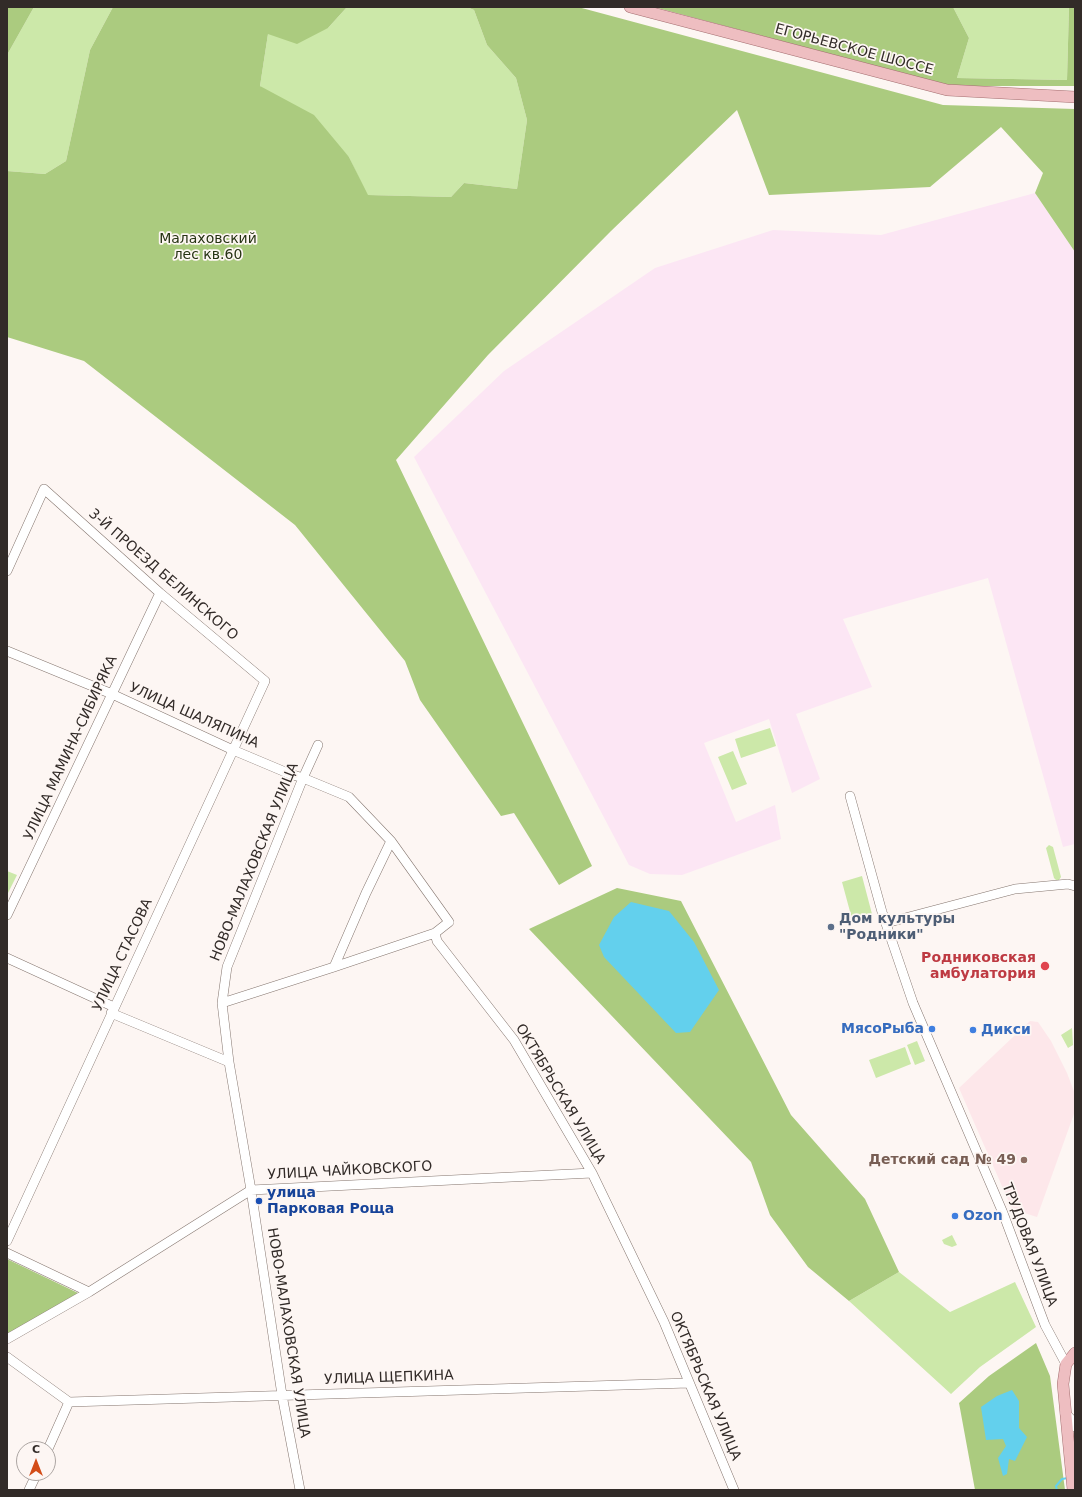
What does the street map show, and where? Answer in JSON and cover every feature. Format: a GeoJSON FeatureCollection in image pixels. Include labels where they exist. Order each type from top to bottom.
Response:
{"type":"FeatureCollection","features":[{"type":"Feature","properties":{"kind":"main road","name":"ЕГОРЬЕВСКОЕ ШОССЕ"},"geometry":{"type":"LineString","coordinates":[[630,7],[947,90],[1075,97]]}},
{"type":"Feature","properties":{"kind":"main road"},"geometry":{"type":"LineString","coordinates":[[1073,1490],[1064,1413],[1063,1384],[1066,1364],[1075,1353]]}},
{"type":"Feature","properties":{"kind":"street","name":"3-Й ПРОЕЗД БЕЛИНСКОГО"},"geometry":{"type":"LineString","coordinates":[[7,571],[44,489],[160,593],[265,681]]}},
{"type":"Feature","properties":{"kind":"street","name":"УЛИЦА МАМИНА-СИБИРЯКА"},"geometry":{"type":"LineString","coordinates":[[7,915],[160,593]]}},
{"type":"Feature","properties":{"kind":"street","name":"УЛИЦА ШАЛЯПИНА"},"geometry":{"type":"LineString","coordinates":[[7,651],[112,694],[233,750],[303,778]]}},
{"type":"Feature","properties":{"kind":"street","name":"УЛИЦА СТАСОВА"},"geometry":{"type":"LineString","coordinates":[[7,1241],[265,681]]}},
{"type":"Feature","properties":{"kind":"street","name":"НОВО-МАЛАХОВСКАЯ УЛИЦА"},"geometry":{"type":"LineString","coordinates":[[300,1490],[282,1395],[251,1190],[229,1062],[222,1003],[227,967],[303,778],[318,745]]}},
{"type":"Feature","properties":{"kind":"street"},"geometry":{"type":"LineString","coordinates":[[222,1003],[436,933],[449,922],[391,841],[348,798],[303,778]]}},
{"type":"Feature","properties":{"kind":"street","name":"ТРУДОВАЯ УЛИЦА"},"geometry":{"type":"LineString","coordinates":[[850,796],[886,923],[913,1003],[1005,1220],[1045,1326],[1066,1364]]}},
{"type":"Feature","properties":{"kind":"street"},"geometry":{"type":"LineString","coordinates":[[334,967],[366,893],[391,841]]}},
{"type":"Feature","properties":{"kind":"street"},"geometry":{"type":"LineString","coordinates":[[886,923],[1015,889],[1068,884],[1075,886]]}},
{"type":"Feature","properties":{"kind":"street","name":"ОКТЯБРЬСКАЯ УЛИЦА"},"geometry":{"type":"LineString","coordinates":[[436,933],[437,941],[514,1040],[592,1173],[664,1322],[734,1490]]}},
{"type":"Feature","properties":{"kind":"street"},"geometry":{"type":"LineString","coordinates":[[7,958],[113,1010],[229,1062]]}},
{"type":"Feature","properties":{"kind":"street","name":"УЛИЦА ЧАЙКОВСКОГО"},"geometry":{"type":"LineString","coordinates":[[7,1339],[89,1292],[251,1190],[592,1173]]}},
{"type":"Feature","properties":{"kind":"street"},"geometry":{"type":"LineString","coordinates":[[7,1253],[89,1292]]}},
{"type":"Feature","properties":{"kind":"street"},"geometry":{"type":"LineString","coordinates":[[7,1357],[69,1402],[52,1441]]}},
{"type":"Feature","properties":{"kind":"street","name":"УЛИЦА ЩЕПКИНА"},"geometry":{"type":"LineString","coordinates":[[69,1402],[689,1383]]}},
{"type":"Feature","properties":{"kind":"street"},"geometry":{"type":"LineString","coordinates":[[1064,1413],[1072,1420],[1075,1427]]}},
{"type":"Feature","properties":{"kind":"shaded area"},"geometry":{"type":"Polygon","coordinates":[[[1035,193],[1075,252],[1075,844],[1063,847],[988,578],[843,619],[872,687],[796,714],[820,779],[792,793],[769,719],[704,743],[736,822],[775,805],[781,839],[682,875],[650,874],[629,865],[414,457],[504,371],[655,268],[773,230],[881,235],[1035,193]]]}},
{"type":"Feature","properties":{"kind":"shaded area","name":"Детский сад № 49"},"geometry":{"type":"Polygon","coordinates":[[[1030,1021],[1038,1022],[1051,1041],[1067,1073],[1075,1094],[1075,1111],[1037,1217],[1012,1209],[959,1088],[1030,1021]]]}},
{"type":"Feature","properties":{"kind":"green space"},"geometry":{"type":"Polygon","coordinates":[[[7,7],[34,7],[7,55],[7,7]]]}},
{"type":"Feature","properties":{"kind":"green space"},"geometry":{"type":"Polygon","coordinates":[[[34,7],[113,7],[90,50],[66,161],[45,174],[7,171],[7,55],[34,7]]]}},
{"type":"Feature","properties":{"kind":"green space","name":"Малаховский лес кв.60"},"geometry":{"type":"Polygon","coordinates":[[[113,7],[347,7],[328,28],[297,44],[268,34],[260,86],[314,115],[349,157],[368,195],[451,197],[464,183],[517,189],[527,120],[516,78],[487,45],[474,10],[467,7],[578,7],[943,105],[1075,109],[1075,252],[1035,193],[1043,173],[1001,127],[930,187],[769,195],[737,110],[611,231],[488,355],[396,460],[592,866],[559,885],[514,813],[501,816],[420,700],[405,661],[295,525],[84,361],[7,337],[7,171],[45,174],[66,161],[90,50],[113,7]]]}},
{"type":"Feature","properties":{"kind":"green space"},"geometry":{"type":"Polygon","coordinates":[[[347,7],[467,7],[474,10],[487,45],[516,78],[527,120],[517,189],[464,183],[451,197],[367,195],[349,157],[260,86],[268,34],[328,28],[347,7]]]}},
{"type":"Feature","properties":{"kind":"green space"},"geometry":{"type":"Polygon","coordinates":[[[654,7],[953,7],[969,38],[957,78],[1067,80],[1069,7],[1075,7],[1075,86],[949,86],[654,7]]]}},
{"type":"Feature","properties":{"kind":"green space"},"geometry":{"type":"Polygon","coordinates":[[[953,7],[1069,7],[1067,80],[957,78],[969,38],[953,7]]]}},
{"type":"Feature","properties":{"kind":"green space"},"geometry":{"type":"Polygon","coordinates":[[[770,728],[776,746],[741,758],[735,739],[770,728]]]}},
{"type":"Feature","properties":{"kind":"green space"},"geometry":{"type":"Polygon","coordinates":[[[733,751],[747,784],[732,790],[718,757],[733,751]]]}},
{"type":"Feature","properties":{"kind":"green space"},"geometry":{"type":"Polygon","coordinates":[[[1049,845],[1053,847],[1061,877],[1059,880],[1054,878],[1046,848],[1049,845]]]}},
{"type":"Feature","properties":{"kind":"green space"},"geometry":{"type":"Polygon","coordinates":[[[7,871],[17,875],[7,895],[7,871]]]}},
{"type":"Feature","properties":{"kind":"green space"},"geometry":{"type":"Polygon","coordinates":[[[862,876],[872,914],[852,919],[842,882],[862,876]]]}},
{"type":"Feature","properties":{"kind":"green space"},"geometry":{"type":"Polygon","coordinates":[[[617,888],[681,901],[791,1115],[865,1199],[899,1272],[849,1301],[808,1267],[770,1215],[751,1162],[529,929],[617,888]]]}},
{"type":"Feature","properties":{"kind":"green space"},"geometry":{"type":"Polygon","coordinates":[[[1072,1028],[1073,1045],[1068,1048],[1061,1035],[1072,1028]]]}},
{"type":"Feature","properties":{"kind":"green space"},"geometry":{"type":"Polygon","coordinates":[[[917,1041],[925,1061],[915,1065],[907,1045],[917,1041]]]}},
{"type":"Feature","properties":{"kind":"green space"},"geometry":{"type":"Polygon","coordinates":[[[905,1047],[911,1064],[876,1078],[869,1060],[905,1047]]]}},
{"type":"Feature","properties":{"kind":"green space"},"geometry":{"type":"Polygon","coordinates":[[[952,1235],[957,1245],[952,1247],[944,1244],[942,1240],[952,1235]]]}},
{"type":"Feature","properties":{"kind":"green space"},"geometry":{"type":"Polygon","coordinates":[[[7,1259],[78,1293],[7,1335],[7,1259]]]}},
{"type":"Feature","properties":{"kind":"green space"},"geometry":{"type":"Polygon","coordinates":[[[899,1272],[950,1312],[1015,1282],[1036,1327],[980,1367],[951,1394],[849,1301],[899,1272]]]}},
{"type":"Feature","properties":{"kind":"green space"},"geometry":{"type":"Polygon","coordinates":[[[1036,1343],[1050,1376],[1065,1490],[975,1490],[959,1403],[989,1376],[1036,1343]]]}},
{"type":"Feature","properties":{"kind":"water"},"geometry":{"type":"Polygon","coordinates":[[[631,902],[669,911],[694,942],[719,990],[690,1032],[676,1033],[604,957],[599,945],[614,917],[631,902]]]}},
{"type":"Feature","properties":{"kind":"water"},"geometry":{"type":"Polygon","coordinates":[[[1012,1390],[1019,1401],[1019,1428],[1027,1437],[1015,1461],[1009,1459],[1007,1474],[1003,1476],[998,1458],[1006,1446],[1003,1439],[986,1440],[981,1407],[997,1396],[1012,1390]]]}},
{"type":"Feature","properties":{"kind":"waterway"},"geometry":{"type":"LineString","coordinates":[[1057,1490],[1056,1486],[1062,1479],[1068,1478]]}},
{"type":"Feature","properties":{"kind":"place","name":"Дом культуры \"Родники\""},"geometry":{"type":"Point","coordinates":[831,927]}},
{"type":"Feature","properties":{"kind":"place","name":"Родниковская амбулатория"},"geometry":{"type":"Point","coordinates":[1045,966]}},
{"type":"Feature","properties":{"kind":"place","name":"МясоРыба"},"geometry":{"type":"Point","coordinates":[932,1029]}},
{"type":"Feature","properties":{"kind":"place","name":"Дикси"},"geometry":{"type":"Point","coordinates":[973,1030]}},
{"type":"Feature","properties":{"kind":"place","name":"Детский сад № 49"},"geometry":{"type":"Point","coordinates":[1024,1160]}},
{"type":"Feature","properties":{"kind":"place","name":"улица Парковая Роща"},"geometry":{"type":"Point","coordinates":[259,1201]}},
{"type":"Feature","properties":{"kind":"place","name":"Ozon"},"geometry":{"type":"Point","coordinates":[955,1216]}}]}
